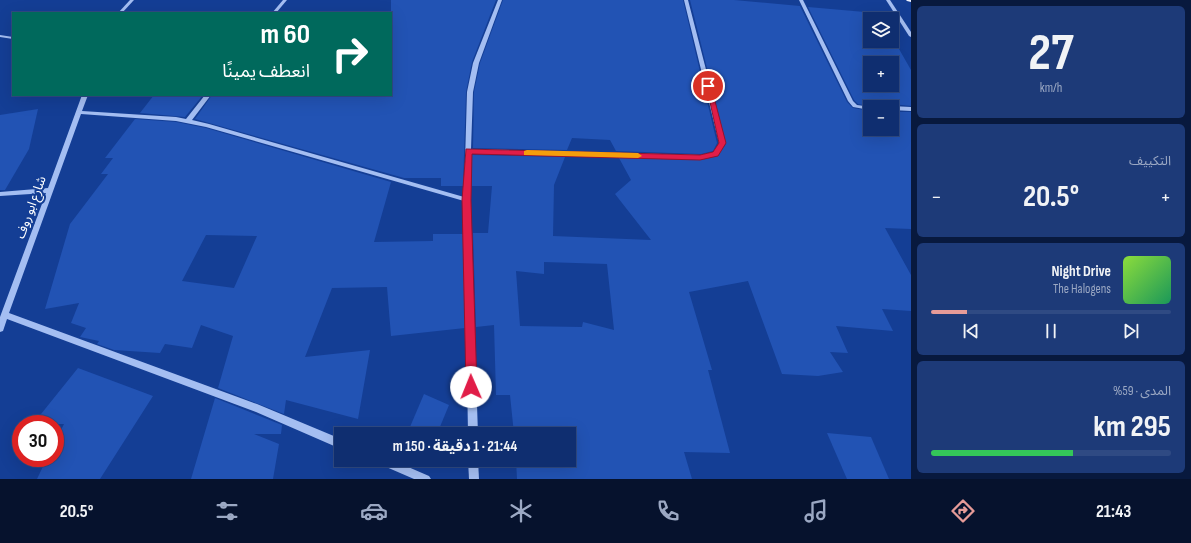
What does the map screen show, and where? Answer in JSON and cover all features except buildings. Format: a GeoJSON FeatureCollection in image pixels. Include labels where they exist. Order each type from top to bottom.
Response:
{"type":"FeatureCollection","features":[{"type":"Feature","properties":{"kind":"street"},"geometry":{"type":"LineString","coordinates":[[121,12],[132,0]]}},
{"type":"Feature","properties":{"kind":"street"},"geometry":{"type":"LineString","coordinates":[[275,12],[285,0]]}},
{"type":"Feature","properties":{"kind":"street"},"geometry":{"type":"LineString","coordinates":[[472,427],[467,200],[470,92],[476,63],[500,0]]}},
{"type":"Feature","properties":{"kind":"street"},"geometry":{"type":"LineString","coordinates":[[468,151],[700,157],[716,154],[722,143],[686,0]]}},
{"type":"Feature","properties":{"kind":"street"},"geometry":{"type":"LineString","coordinates":[[801,0],[851,101],[855,106],[863,107]]}},
{"type":"Feature","properties":{"kind":"street"},"geometry":{"type":"LineString","coordinates":[[888,0],[911,36]]}},
{"type":"Feature","properties":{"kind":"street"},"geometry":{"type":"LineString","coordinates":[[0,36],[12,38]]}},
{"type":"Feature","properties":{"kind":"street","name":"شارع ابو روف"},"geometry":{"type":"LineString","coordinates":[[0,328],[49,190],[85,96]]}},
{"type":"Feature","properties":{"kind":"street"},"geometry":{"type":"LineString","coordinates":[[188,121],[207,96]]}},
{"type":"Feature","properties":{"kind":"street"},"geometry":{"type":"LineString","coordinates":[[899,108],[911,109]]}},
{"type":"Feature","properties":{"kind":"street"},"geometry":{"type":"LineString","coordinates":[[78,112],[188,121],[467,200]]}},
{"type":"Feature","properties":{"kind":"street"},"geometry":{"type":"LineString","coordinates":[[0,194],[49,190]]}},
{"type":"Feature","properties":{"kind":"street"},"geometry":{"type":"LineString","coordinates":[[5,315],[257,408],[334,441]]}},
{"type":"Feature","properties":{"kind":"street"},"geometry":{"type":"LineString","coordinates":[[397,467],[426,479]]}},
{"type":"Feature","properties":{"kind":"street"},"geometry":{"type":"LineString","coordinates":[[473,467],[474,479]]}},
{"type":"Feature","properties":{"kind":"slow traffic"},"geometry":{"type":"LineString","coordinates":[[527,153],[638,156]]}},
{"type":"Feature","properties":{"kind":"route"},"geometry":{"type":"LineString","coordinates":[[471,387],[467,200],[468,151],[700,157],[716,154],[722,143],[708,86]]}}]}
